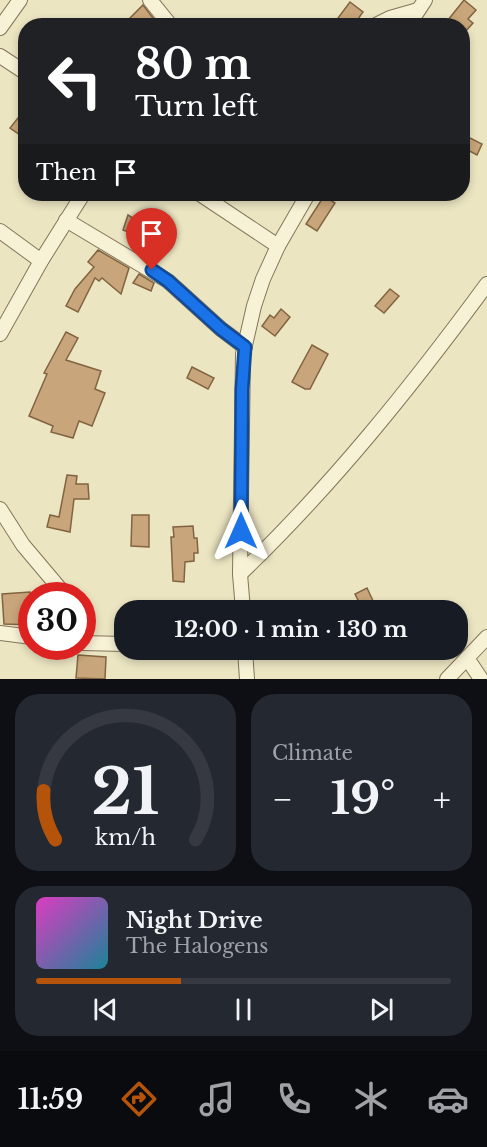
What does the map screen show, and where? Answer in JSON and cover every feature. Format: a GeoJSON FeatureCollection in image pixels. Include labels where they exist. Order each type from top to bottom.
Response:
{"type":"FeatureCollection","features":[{"type":"Feature","properties":{"kind":"street"},"geometry":{"type":"LineString","coordinates":[[0,28],[20,0]]}},
{"type":"Feature","properties":{"kind":"street"},"geometry":{"type":"LineString","coordinates":[[150,0],[165,18]]}},
{"type":"Feature","properties":{"kind":"street"},"geometry":{"type":"LineString","coordinates":[[390,18],[421,5]]}},
{"type":"Feature","properties":{"kind":"street"},"geometry":{"type":"LineString","coordinates":[[413,18],[421,5]]}},
{"type":"Feature","properties":{"kind":"street"},"geometry":{"type":"LineString","coordinates":[[0,56],[18,68]]}},
{"type":"Feature","properties":{"kind":"street"},"geometry":{"type":"LineString","coordinates":[[0,334],[78,201]]}},
{"type":"Feature","properties":{"kind":"street"},"geometry":{"type":"LineString","coordinates":[[210,201],[278,246]]}},
{"type":"Feature","properties":{"kind":"street"},"geometry":{"type":"LineString","coordinates":[[242,600],[240,574],[242,400],[245,347],[263,279],[278,246],[304,201]]}},
{"type":"Feature","properties":{"kind":"street"},"geometry":{"type":"LineString","coordinates":[[66,219],[168,281],[221,329],[245,347]]}},
{"type":"Feature","properties":{"kind":"street"},"geometry":{"type":"LineString","coordinates":[[0,231],[41,261]]}},
{"type":"Feature","properties":{"kind":"street"},"geometry":{"type":"LineString","coordinates":[[240,574],[280,537],[338,473],[432,359],[486,286]]}},
{"type":"Feature","properties":{"kind":"street"},"geometry":{"type":"LineString","coordinates":[[0,509],[23,545],[54,582]]}},
{"type":"Feature","properties":{"kind":"street"},"geometry":{"type":"LineString","coordinates":[[0,633],[18,635]]}},
{"type":"Feature","properties":{"kind":"street"},"geometry":{"type":"LineString","coordinates":[[468,657],[487,637]]}},
{"type":"Feature","properties":{"kind":"street"},"geometry":{"type":"LineString","coordinates":[[96,643],[114,644]]}},
{"type":"Feature","properties":{"kind":"street"},"geometry":{"type":"LineString","coordinates":[[246,660],[247,679]]}},
{"type":"Feature","properties":{"kind":"street"},"geometry":{"type":"LineString","coordinates":[[447,679],[465,660]]}},
{"type":"Feature","properties":{"kind":"street"},"geometry":{"type":"LineString","coordinates":[[468,660],[481,679]]}},
{"type":"Feature","properties":{"kind":"building"},"geometry":{"type":"Polygon","coordinates":[[[464,0],[476,10],[469,18],[450,18],[464,0]]]}},
{"type":"Feature","properties":{"kind":"building"},"geometry":{"type":"Polygon","coordinates":[[[350,2],[363,12],[359,18],[338,18],[350,2]]]}},
{"type":"Feature","properties":{"kind":"building"},"geometry":{"type":"Polygon","coordinates":[[[143,5],[153,18],[130,18],[143,5]]]}},
{"type":"Feature","properties":{"kind":"building"},"geometry":{"type":"Polygon","coordinates":[[[18,118],[18,134],[10,128],[18,118]]]}},
{"type":"Feature","properties":{"kind":"building"},"geometry":{"type":"Polygon","coordinates":[[[470,138],[482,144],[477,155],[470,151],[470,138]]]}},
{"type":"Feature","properties":{"kind":"building"},"geometry":{"type":"Polygon","coordinates":[[[321,201],[335,203],[317,231],[306,224],[321,201]]]}},
{"type":"Feature","properties":{"kind":"building"},"geometry":{"type":"Polygon","coordinates":[[[128,215],[144,225],[140,236],[123,230],[128,215]]]}},
{"type":"Feature","properties":{"kind":"building"},"geometry":{"type":"Polygon","coordinates":[[[98,250],[129,268],[121,294],[102,278],[99,281],[95,278],[78,312],[66,306],[75,289],[94,267],[88,262],[98,250]]]}},
{"type":"Feature","properties":{"kind":"building"},"geometry":{"type":"Polygon","coordinates":[[[139,274],[154,283],[151,291],[133,283],[139,274]]]}},
{"type":"Feature","properties":{"kind":"building"},"geometry":{"type":"Polygon","coordinates":[[[390,289],[399,296],[384,313],[375,306],[390,289]]]}},
{"type":"Feature","properties":{"kind":"building"},"geometry":{"type":"Polygon","coordinates":[[[281,309],[290,317],[275,336],[262,326],[270,315],[274,318],[281,309]]]}},
{"type":"Feature","properties":{"kind":"building"},"geometry":{"type":"Polygon","coordinates":[[[66,332],[78,338],[66,360],[101,371],[95,389],[105,393],[92,426],[79,421],[73,438],[51,432],[53,426],[29,416],[47,374],[44,373],[66,332]]]}},
{"type":"Feature","properties":{"kind":"building"},"geometry":{"type":"Polygon","coordinates":[[[312,345],[328,354],[310,389],[305,389],[292,382],[312,345]]]}},
{"type":"Feature","properties":{"kind":"building"},"geometry":{"type":"Polygon","coordinates":[[[192,367],[214,378],[208,389],[187,378],[192,367]]]}},
{"type":"Feature","properties":{"kind":"building"},"geometry":{"type":"Polygon","coordinates":[[[67,475],[77,476],[76,484],[88,484],[89,499],[74,499],[70,532],[47,527],[50,515],[59,517],[67,475]]]}},
{"type":"Feature","properties":{"kind":"building"},"geometry":{"type":"Polygon","coordinates":[[[132,515],[149,515],[149,547],[131,546],[132,515]]]}},
{"type":"Feature","properties":{"kind":"building"},"geometry":{"type":"Polygon","coordinates":[[[193,526],[198,553],[194,553],[194,561],[185,562],[184,582],[173,581],[171,537],[174,537],[173,527],[193,526]]]}},
{"type":"Feature","properties":{"kind":"building"},"geometry":{"type":"Polygon","coordinates":[[[367,588],[373,600],[358,600],[355,594],[367,588]]]}},
{"type":"Feature","properties":{"kind":"building"},"geometry":{"type":"Polygon","coordinates":[[[18,593],[18,624],[4,624],[2,594],[18,593]]]}},
{"type":"Feature","properties":{"kind":"building"},"geometry":{"type":"Polygon","coordinates":[[[96,656],[106,657],[105,679],[76,678],[78,660],[96,660],[96,656]]]}},
{"type":"Feature","properties":{"kind":"route"},"geometry":{"type":"LineString","coordinates":[[152,270],[182,292],[221,329],[245,347],[242,389],[241,531]]}}]}
